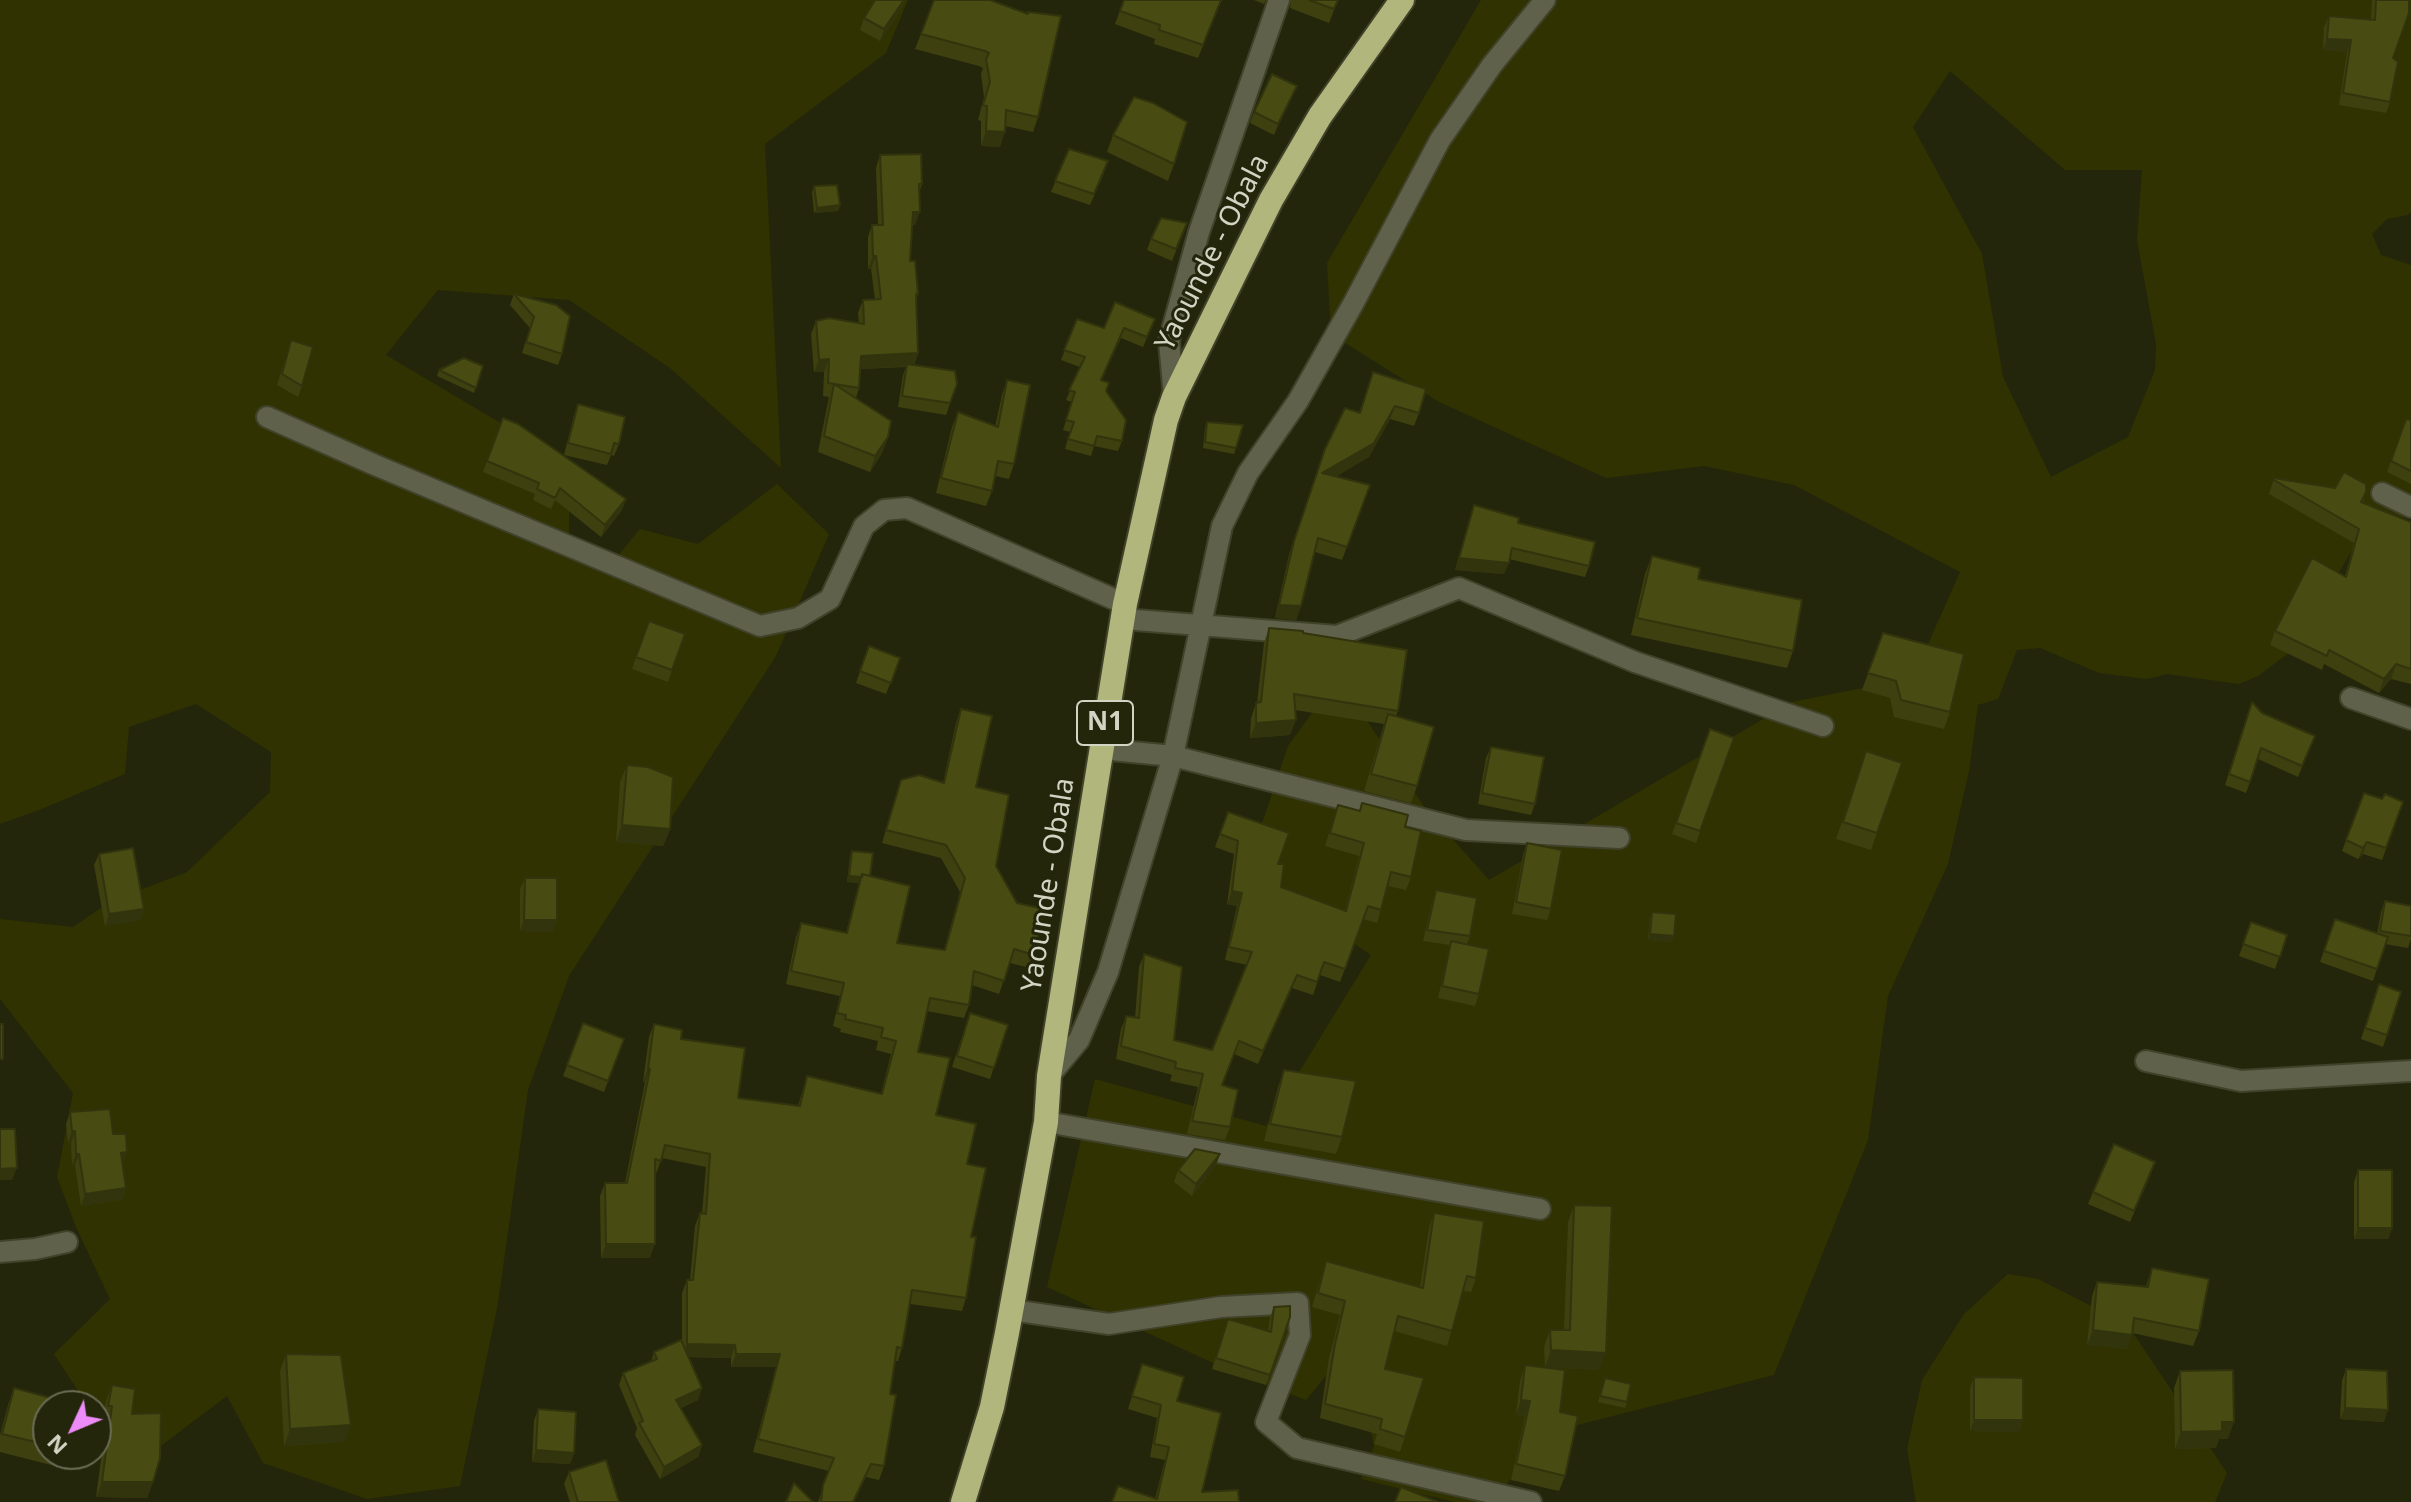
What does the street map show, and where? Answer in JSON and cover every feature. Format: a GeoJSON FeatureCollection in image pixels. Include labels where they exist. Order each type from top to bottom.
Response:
{"type":"FeatureCollection","features":[{"type":"Feature","properties":{"kind":"highway","name":"Yaounde - Obala"},"geometry":{"type":"LineString","coordinates":[[963,1502],[992,1407],[1011,1310],[1046,1122],[1049,1076],[1124,612],[1166,420],[1174,397],[1271,200],[1320,116],[1402,0]]}},
{"type":"Feature","properties":{"kind":"street"},"geometry":{"type":"LineString","coordinates":[[1174,397],[1169,341],[1199,232],[1279,0]]}},
{"type":"Feature","properties":{"kind":"street"},"geometry":{"type":"LineString","coordinates":[[1049,1076],[1079,1040],[1108,972],[1173,756],[1222,526],[1248,473],[1298,401],[1353,304],[1440,140],[1492,65],[1545,0]]}},
{"type":"Feature","properties":{"kind":"street"},"geometry":{"type":"LineString","coordinates":[[267,417],[760,626],[798,618],[830,599],[864,526],[884,510],[907,508],[1124,612],[1199,624],[1337,636],[1459,588],[1635,662],[1823,726]]}},
{"type":"Feature","properties":{"kind":"street"},"geometry":{"type":"LineString","coordinates":[[2382,493],[2411,507]]}},
{"type":"Feature","properties":{"kind":"street"},"geometry":{"type":"LineString","coordinates":[[2351,698],[2411,719]]}},
{"type":"Feature","properties":{"kind":"street"},"geometry":{"type":"LineString","coordinates":[[1101,749],[1173,756],[1466,830],[1619,838]]}},
{"type":"Feature","properties":{"kind":"street"},"geometry":{"type":"LineString","coordinates":[[2146,1061],[2241,1081],[2411,1071]]}},
{"type":"Feature","properties":{"kind":"street"},"geometry":{"type":"LineString","coordinates":[[1046,1122],[1540,1209]]}},
{"type":"Feature","properties":{"kind":"street"},"geometry":{"type":"LineString","coordinates":[[0,1252],[67,1242]]}},
{"type":"Feature","properties":{"kind":"street"},"geometry":{"type":"LineString","coordinates":[[1011,1310],[1109,1324],[1221,1307],[1298,1303],[1300,1335],[1266,1422],[1297,1448],[1531,1502]]}},
{"type":"Feature","properties":{"kind":"shaded area"},"geometry":{"type":"Polygon","coordinates":[[[0,0],[908,0],[886,53],[765,144],[781,468],[670,368],[569,300],[438,290],[386,355],[536,444],[569,476],[569,536],[612,563],[640,529],[698,544],[777,484],[829,534],[776,656],[569,976],[528,1090],[498,1303],[460,1486],[367,1499],[263,1463],[227,1396],[162,1445],[112,1422],[112,1390],[78,1390],[54,1354],[110,1299],[76,1227],[57,1177],[73,1093],[0,999],[0,919],[73,927],[111,901],[187,872],[270,792],[271,752],[196,704],[129,727],[125,774],[0,824],[0,0]]]}},
{"type":"Feature","properties":{"kind":"shaded area"},"geometry":{"type":"Polygon","coordinates":[[[1481,0],[2411,0],[2411,212],[2387,219],[2372,234],[2381,255],[2411,265],[2411,513],[2354,547],[2293,650],[2258,676],[2239,684],[2167,674],[2147,679],[2099,673],[2040,648],[2017,650],[1998,699],[1978,705],[1969,771],[1948,864],[1888,996],[1868,1140],[1774,1375],[1562,1429],[1488,1502],[1454,1502],[1361,1479],[1374,1446],[1360,1371],[1340,1359],[1306,1400],[1233,1372],[1047,1287],[1095,1079],[1266,1126],[1371,955],[1246,871],[1288,746],[1338,677],[1425,808],[1489,880],[1792,702],[1913,678],[1960,572],[1794,485],[1704,466],[1606,478],[1439,402],[1331,334],[1327,263],[1481,0]],[[1950,71],[1913,127],[1982,254],[2003,377],[2051,477],[2128,437],[2155,370],[2156,344],[2137,240],[2142,170],[2065,170],[1950,71]]]}},
{"type":"Feature","properties":{"kind":"shaded area"},"geometry":{"type":"Polygon","coordinates":[[[2008,1274],[2038,1279],[2127,1324],[2227,1473],[2215,1502],[1916,1502],[1907,1449],[1922,1380],[1964,1314],[2008,1274]]]}},
{"type":"Feature","properties":{"kind":"building"},"geometry":{"type":"Polygon","coordinates":[[[875,0],[904,0],[884,29],[864,18],[875,0]]]}},
{"type":"Feature","properties":{"kind":"building"},"geometry":{"type":"Polygon","coordinates":[[[934,0],[990,0],[1028,14],[1061,16],[1038,117],[1006,110],[1005,132],[986,131],[987,106],[983,105],[990,82],[986,59],[989,53],[921,34],[934,0]]]}},
{"type":"Feature","properties":{"kind":"building"},"geometry":{"type":"Polygon","coordinates":[[[1124,0],[1221,0],[1203,45],[1159,30],[1160,25],[1120,11],[1124,0]]]}},
{"type":"Feature","properties":{"kind":"building"},"geometry":{"type":"Polygon","coordinates":[[[1309,0],[1338,0],[1334,9],[1309,0]]]}},
{"type":"Feature","properties":{"kind":"building"},"geometry":{"type":"Polygon","coordinates":[[[2376,0],[2409,0],[2409,13],[2393,58],[2398,62],[2390,102],[2343,93],[2351,40],[2327,39],[2329,16],[2375,20],[2376,0]]]}},
{"type":"Feature","properties":{"kind":"building"},"geometry":{"type":"Polygon","coordinates":[[[1272,74],[1297,86],[1278,124],[1254,112],[1272,74]]]}},
{"type":"Feature","properties":{"kind":"building"},"geometry":{"type":"Polygon","coordinates":[[[1134,97],[1153,103],[1187,122],[1174,164],[1113,135],[1134,97]]]}},
{"type":"Feature","properties":{"kind":"building"},"geometry":{"type":"Polygon","coordinates":[[[1069,149],[1108,161],[1094,194],[1055,181],[1069,149]]]}},
{"type":"Feature","properties":{"kind":"building"},"geometry":{"type":"Polygon","coordinates":[[[921,154],[920,212],[913,212],[910,261],[915,261],[918,294],[918,353],[861,356],[859,388],[828,383],[829,359],[819,360],[816,321],[829,318],[864,324],[863,300],[881,299],[876,256],[873,256],[872,225],[883,225],[880,155],[921,154]]]}},
{"type":"Feature","properties":{"kind":"building"},"geometry":{"type":"Polygon","coordinates":[[[837,185],[840,205],[817,208],[814,186],[837,185]]]}},
{"type":"Feature","properties":{"kind":"building"},"geometry":{"type":"Polygon","coordinates":[[[1161,218],[1187,223],[1176,249],[1151,239],[1161,218]]]}},
{"type":"Feature","properties":{"kind":"building"},"geometry":{"type":"Polygon","coordinates":[[[514,294],[556,305],[570,316],[562,354],[526,342],[534,317],[514,294]]]}},
{"type":"Feature","properties":{"kind":"building"},"geometry":{"type":"Polygon","coordinates":[[[1115,302],[1155,319],[1147,337],[1124,328],[1101,380],[1109,383],[1106,391],[1126,420],[1122,441],[1097,436],[1094,446],[1068,439],[1074,422],[1066,420],[1075,392],[1069,390],[1085,357],[1064,350],[1077,319],[1104,328],[1115,302]]]}},
{"type":"Feature","properties":{"kind":"building"},"geometry":{"type":"Polygon","coordinates":[[[291,340],[313,347],[302,386],[282,374],[291,340]]]}},
{"type":"Feature","properties":{"kind":"building"},"geometry":{"type":"Polygon","coordinates":[[[464,358],[483,366],[476,388],[439,370],[464,358]]]}},
{"type":"Feature","properties":{"kind":"building"},"geometry":{"type":"Polygon","coordinates":[[[907,364],[955,371],[957,384],[950,403],[902,396],[907,364]]]}},
{"type":"Feature","properties":{"kind":"building"},"geometry":{"type":"Polygon","coordinates":[[[1373,372],[1426,389],[1419,413],[1395,406],[1374,443],[1322,473],[1370,485],[1347,547],[1318,538],[1301,606],[1279,605],[1294,541],[1325,449],[1345,408],[1360,413],[1373,372]]]}},
{"type":"Feature","properties":{"kind":"building"},"geometry":{"type":"Polygon","coordinates":[[[1007,380],[1030,385],[1014,464],[998,461],[992,491],[941,478],[958,412],[998,427],[1007,380]]]}},
{"type":"Feature","properties":{"kind":"building"},"geometry":{"type":"Polygon","coordinates":[[[834,384],[891,421],[888,437],[875,456],[824,436],[834,384]]]}},
{"type":"Feature","properties":{"kind":"building"},"geometry":{"type":"Polygon","coordinates":[[[578,404],[625,417],[619,444],[614,443],[611,454],[568,443],[578,404]]]}},
{"type":"Feature","properties":{"kind":"building"},"geometry":{"type":"Polygon","coordinates":[[[503,418],[518,424],[626,499],[605,525],[560,488],[555,498],[537,489],[539,483],[487,461],[503,418]]]}},
{"type":"Feature","properties":{"kind":"building"},"geometry":{"type":"Polygon","coordinates":[[[2406,419],[2411,420],[2411,471],[2391,461],[2406,419]]]}},
{"type":"Feature","properties":{"kind":"building"},"geometry":{"type":"Polygon","coordinates":[[[1207,422],[1243,425],[1236,448],[1205,442],[1207,422]]]}},
{"type":"Feature","properties":{"kind":"building"},"geometry":{"type":"Polygon","coordinates":[[[2344,472],[2366,484],[2361,502],[2411,522],[2411,669],[2396,664],[2384,679],[2329,650],[2327,656],[2275,631],[2312,558],[2346,577],[2359,529],[2274,478],[2335,488],[2344,472]]]}},
{"type":"Feature","properties":{"kind":"building"},"geometry":{"type":"Polygon","coordinates":[[[1474,505],[1519,518],[1518,523],[1595,542],[1589,566],[1512,548],[1509,563],[1459,558],[1474,505]]]}},
{"type":"Feature","properties":{"kind":"building"},"geometry":{"type":"Polygon","coordinates":[[[1652,556],[1700,568],[1698,579],[1802,600],[1793,651],[1637,618],[1652,556]]]}},
{"type":"Feature","properties":{"kind":"building"},"geometry":{"type":"Polygon","coordinates":[[[649,621],[685,634],[672,670],[636,657],[649,621]]]}},
{"type":"Feature","properties":{"kind":"building"},"geometry":{"type":"Polygon","coordinates":[[[1269,628],[1407,650],[1398,711],[1294,694],[1296,720],[1256,723],[1256,703],[1261,702],[1269,628]]]}},
{"type":"Feature","properties":{"kind":"building"},"geometry":{"type":"Polygon","coordinates":[[[1883,633],[1964,654],[1950,712],[1901,700],[1896,681],[1868,673],[1883,633]]]}},
{"type":"Feature","properties":{"kind":"building"},"geometry":{"type":"Polygon","coordinates":[[[869,646],[900,658],[891,683],[860,671],[869,646]]]}},
{"type":"Feature","properties":{"kind":"building"},"geometry":{"type":"Polygon","coordinates":[[[2252,702],[2262,713],[2315,736],[2302,766],[2261,748],[2250,782],[2229,774],[2252,702]]]}},
{"type":"Feature","properties":{"kind":"building"},"geometry":{"type":"Polygon","coordinates":[[[961,709],[992,716],[976,787],[1009,795],[996,866],[1017,903],[1044,909],[1034,955],[1014,949],[1004,981],[974,971],[969,1005],[930,998],[918,1052],[950,1058],[936,1115],[976,1124],[967,1164],[986,1168],[971,1237],[976,1237],[966,1298],[912,1290],[902,1348],[897,1347],[890,1394],[896,1395],[884,1466],[871,1464],[853,1502],[821,1502],[823,1485],[834,1458],[758,1439],[780,1354],[736,1354],[735,1345],[687,1344],[687,1280],[693,1280],[700,1213],[706,1214],[710,1154],[665,1145],[661,1161],[655,1159],[655,1244],[606,1244],[605,1183],[627,1183],[650,1069],[654,1024],[682,1030],[681,1039],[745,1048],[738,1098],[800,1106],[807,1076],[882,1094],[896,1041],[881,1037],[883,1028],[845,1019],[846,1015],[837,1013],[844,983],[791,971],[801,923],[847,933],[862,874],[910,886],[897,943],[945,950],[965,878],[946,845],[886,830],[901,780],[919,775],[944,783],[961,709]]]}},
{"type":"Feature","properties":{"kind":"building"},"geometry":{"type":"Polygon","coordinates":[[[1388,714],[1434,727],[1417,786],[1371,774],[1388,714]]]}},
{"type":"Feature","properties":{"kind":"building"},"geometry":{"type":"Polygon","coordinates":[[[1710,729],[1734,738],[1700,831],[1676,823],[1710,729]]]}},
{"type":"Feature","properties":{"kind":"building"},"geometry":{"type":"Polygon","coordinates":[[[1491,747],[1544,757],[1535,804],[1482,793],[1491,747]]]}},
{"type":"Feature","properties":{"kind":"building"},"geometry":{"type":"Polygon","coordinates":[[[1866,751],[1902,763],[1877,833],[1843,822],[1866,751]]]}},
{"type":"Feature","properties":{"kind":"building"},"geometry":{"type":"Polygon","coordinates":[[[627,765],[648,767],[673,777],[670,829],[622,825],[627,765]]]}},
{"type":"Feature","properties":{"kind":"building"},"geometry":{"type":"Polygon","coordinates":[[[2364,793],[2382,799],[2385,794],[2403,802],[2386,848],[2367,842],[2363,848],[2346,840],[2364,793]]]}},
{"type":"Feature","properties":{"kind":"building"},"geometry":{"type":"Polygon","coordinates":[[[1362,803],[1408,815],[1405,827],[1421,831],[1411,877],[1391,872],[1381,910],[1368,906],[1345,969],[1324,962],[1317,982],[1297,975],[1263,1051],[1239,1041],[1222,1085],[1238,1090],[1230,1127],[1192,1121],[1203,1074],[1175,1068],[1176,1062],[1121,1046],[1126,1016],[1139,1018],[1144,954],[1182,967],[1174,1040],[1212,1050],[1252,952],[1229,947],[1242,893],[1232,891],[1238,841],[1220,834],[1228,812],[1289,833],[1278,864],[1284,864],[1281,887],[1346,911],[1364,843],[1330,833],[1338,805],[1360,811],[1362,803]]]}},
{"type":"Feature","properties":{"kind":"building"},"geometry":{"type":"Polygon","coordinates":[[[1527,843],[1562,850],[1551,909],[1516,902],[1527,843]]]}},
{"type":"Feature","properties":{"kind":"building"},"geometry":{"type":"Polygon","coordinates":[[[133,848],[144,909],[109,914],[99,854],[133,848]]]}},
{"type":"Feature","properties":{"kind":"building"},"geometry":{"type":"Polygon","coordinates":[[[852,851],[873,853],[870,876],[849,876],[852,851]]]}},
{"type":"Feature","properties":{"kind":"building"},"geometry":{"type":"Polygon","coordinates":[[[525,878],[557,878],[557,920],[524,920],[525,878]]]}},
{"type":"Feature","properties":{"kind":"building"},"geometry":{"type":"Polygon","coordinates":[[[1436,890],[1477,898],[1470,936],[1427,930],[1436,890]]]}},
{"type":"Feature","properties":{"kind":"building"},"geometry":{"type":"Polygon","coordinates":[[[2385,901],[2411,906],[2411,936],[2380,931],[2385,901]]]}},
{"type":"Feature","properties":{"kind":"building"},"geometry":{"type":"Polygon","coordinates":[[[1652,912],[1676,914],[1674,936],[1650,934],[1652,912]]]}},
{"type":"Feature","properties":{"kind":"building"},"geometry":{"type":"Polygon","coordinates":[[[2335,919],[2388,937],[2377,969],[2324,951],[2335,919]]]}},
{"type":"Feature","properties":{"kind":"building"},"geometry":{"type":"Polygon","coordinates":[[[2251,922],[2287,935],[2280,957],[2243,944],[2251,922]]]}},
{"type":"Feature","properties":{"kind":"building"},"geometry":{"type":"Polygon","coordinates":[[[1451,941],[1489,949],[1479,994],[1442,986],[1451,941]]]}},
{"type":"Feature","properties":{"kind":"building"},"geometry":{"type":"Polygon","coordinates":[[[2379,984],[2401,992],[2387,1035],[2365,1028],[2379,984]]]}},
{"type":"Feature","properties":{"kind":"building"},"geometry":{"type":"Polygon","coordinates":[[[970,1013],[1008,1025],[994,1068],[957,1056],[970,1013]]]}},
{"type":"Feature","properties":{"kind":"building"},"geometry":{"type":"Polygon","coordinates":[[[583,1023],[624,1039],[608,1081],[567,1065],[583,1023]]]}},
{"type":"Feature","properties":{"kind":"building"},"geometry":{"type":"Polygon","coordinates":[[[0,1024],[3,1024],[3,1059],[0,1059],[0,1024]]]}},
{"type":"Feature","properties":{"kind":"building"},"geometry":{"type":"Polygon","coordinates":[[[1284,1070],[1356,1081],[1342,1137],[1270,1124],[1284,1070]]]}},
{"type":"Feature","properties":{"kind":"building"},"geometry":{"type":"Polygon","coordinates":[[[110,1109],[113,1134],[126,1134],[127,1152],[121,1153],[126,1188],[85,1194],[70,1112],[110,1109]]]}},
{"type":"Feature","properties":{"kind":"building"},"geometry":{"type":"Polygon","coordinates":[[[0,1129],[15,1129],[17,1168],[0,1169],[0,1129]]]}},
{"type":"Feature","properties":{"kind":"building"},"geometry":{"type":"Polygon","coordinates":[[[2114,1144],[2155,1162],[2134,1211],[2093,1192],[2114,1144]]]}},
{"type":"Feature","properties":{"kind":"building"},"geometry":{"type":"Polygon","coordinates":[[[1195,1149],[1220,1154],[1196,1184],[1178,1170],[1195,1149]]]}},
{"type":"Feature","properties":{"kind":"building"},"geometry":{"type":"Polygon","coordinates":[[[2358,1170],[2392,1170],[2392,1228],[2358,1228],[2358,1170]]]}},
{"type":"Feature","properties":{"kind":"building"},"geometry":{"type":"Polygon","coordinates":[[[1574,1205],[1612,1206],[1606,1353],[1551,1350],[1550,1330],[1570,1330],[1574,1205]]]}},
{"type":"Feature","properties":{"kind":"building"},"geometry":{"type":"Polygon","coordinates":[[[1434,1213],[1484,1221],[1476,1278],[1467,1276],[1452,1331],[1398,1316],[1385,1369],[1424,1378],[1405,1437],[1380,1429],[1382,1419],[1325,1404],[1345,1301],[1318,1293],[1326,1261],[1423,1288],[1434,1213]]]}},
{"type":"Feature","properties":{"kind":"building"},"geometry":{"type":"Polygon","coordinates":[[[2152,1268],[2209,1279],[2199,1331],[2134,1318],[2132,1335],[2093,1330],[2097,1282],[2148,1287],[2152,1268]]]}},
{"type":"Feature","properties":{"kind":"building"},"geometry":{"type":"Polygon","coordinates":[[[1290,1306],[1290,1317],[1270,1375],[1216,1358],[1228,1319],[1271,1332],[1274,1307],[1290,1306]]]}},
{"type":"Feature","properties":{"kind":"building"},"geometry":{"type":"Polygon","coordinates":[[[681,1340],[702,1388],[676,1400],[702,1445],[664,1467],[639,1423],[643,1421],[623,1373],[657,1359],[654,1352],[681,1340]]]}},
{"type":"Feature","properties":{"kind":"building"},"geometry":{"type":"Polygon","coordinates":[[[286,1354],[341,1355],[351,1425],[290,1429],[286,1354]]]}},
{"type":"Feature","properties":{"kind":"building"},"geometry":{"type":"Polygon","coordinates":[[[1142,1364],[1184,1377],[1177,1401],[1221,1413],[1202,1492],[1238,1490],[1239,1502],[1112,1502],[1118,1486],[1157,1499],[1169,1447],[1154,1444],[1161,1405],[1132,1396],[1142,1364]]]}},
{"type":"Feature","properties":{"kind":"building"},"geometry":{"type":"Polygon","coordinates":[[[1525,1365],[1565,1370],[1560,1412],[1578,1416],[1565,1476],[1516,1464],[1530,1401],[1521,1400],[1525,1365]]]}},
{"type":"Feature","properties":{"kind":"building"},"geometry":{"type":"Polygon","coordinates":[[[2346,1369],[2387,1371],[2388,1410],[2345,1408],[2346,1369]]]}},
{"type":"Feature","properties":{"kind":"building"},"geometry":{"type":"Polygon","coordinates":[[[2233,1370],[2234,1422],[2222,1422],[2222,1431],[2181,1432],[2180,1371],[2233,1370]]]}},
{"type":"Feature","properties":{"kind":"building"},"geometry":{"type":"Polygon","coordinates":[[[1974,1377],[2023,1378],[2023,1420],[1974,1420],[1974,1377]]]}},
{"type":"Feature","properties":{"kind":"building"},"geometry":{"type":"Polygon","coordinates":[[[1605,1378],[1631,1384],[1627,1402],[1600,1396],[1605,1378]]]}},
{"type":"Feature","properties":{"kind":"building"},"geometry":{"type":"Polygon","coordinates":[[[112,1385],[135,1389],[132,1414],[161,1413],[160,1458],[153,1482],[102,1482],[104,1470],[112,1470],[112,1385]]]}},
{"type":"Feature","properties":{"kind":"building"},"geometry":{"type":"Polygon","coordinates":[[[14,1388],[32,1393],[32,1441],[2,1434],[14,1388]]]}},
{"type":"Feature","properties":{"kind":"building"},"geometry":{"type":"Polygon","coordinates":[[[538,1409],[576,1412],[574,1453],[536,1450],[538,1409]]]}},
{"type":"Feature","properties":{"kind":"building"},"geometry":{"type":"Polygon","coordinates":[[[606,1460],[619,1502],[578,1502],[569,1472],[606,1460]]]}},
{"type":"Feature","properties":{"kind":"building"},"geometry":{"type":"Polygon","coordinates":[[[794,1483],[813,1502],[786,1502],[794,1483]]]}},
{"type":"Feature","properties":{"kind":"building"},"geometry":{"type":"Polygon","coordinates":[[[1401,1487],[1438,1502],[1395,1502],[1401,1487]]]}}]}
